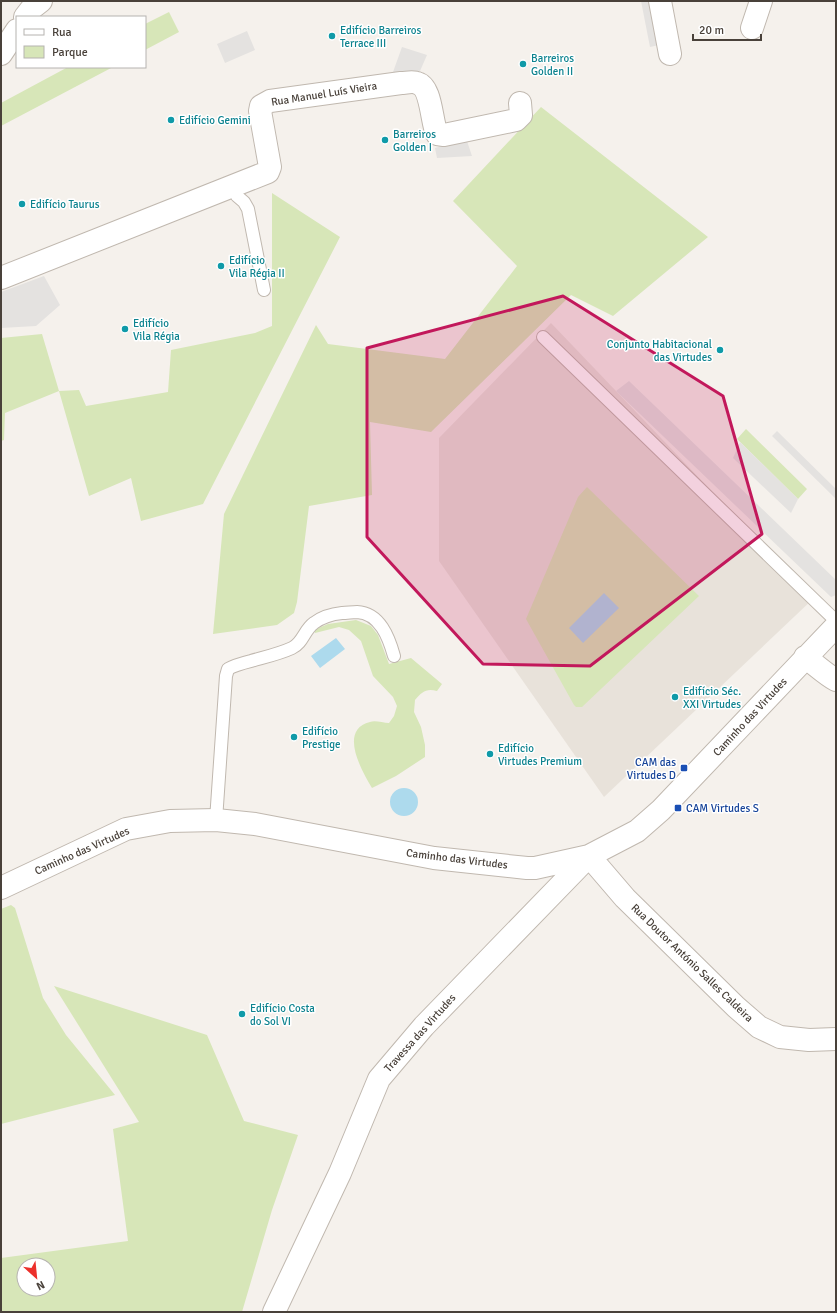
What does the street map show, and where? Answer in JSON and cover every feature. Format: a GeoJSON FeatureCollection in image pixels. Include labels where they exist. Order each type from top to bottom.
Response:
{"type":"FeatureCollection","features":[{"type":"Feature","properties":{"kind":"street"},"geometry":{"type":"LineString","coordinates":[[26,16],[32,8],[41,1]]}},
{"type":"Feature","properties":{"kind":"street"},"geometry":{"type":"LineString","coordinates":[[660,1],[670,54]]}},
{"type":"Feature","properties":{"kind":"street"},"geometry":{"type":"LineString","coordinates":[[752,28],[761,1]]}},
{"type":"Feature","properties":{"kind":"street"},"geometry":{"type":"LineString","coordinates":[[1,54],[16,32]]}},
{"type":"Feature","properties":{"kind":"street","name":"Rua Manuel Luís Vieira"},"geometry":{"type":"LineString","coordinates":[[1,278],[268,172],[270,167],[260,111],[261,106],[270,101],[417,82],[424,88],[428,96],[434,127],[437,134],[444,135],[516,120],[521,115],[520,103]]}},
{"type":"Feature","properties":{"kind":"street","name":"Caminho das Virtudes"},"geometry":{"type":"LineString","coordinates":[[1,888],[126,830],[170,821],[216,820],[255,824],[434,858],[527,868],[535,868],[588,856],[637,831],[661,810],[836,626]]}},
{"type":"Feature","properties":{"kind":"street"},"geometry":{"type":"LineString","coordinates":[[806,658],[836,680]]}},
{"type":"Feature","properties":{"kind":"street","name":"Rua Doutor António Salles Caldeira"},"geometry":{"type":"LineString","coordinates":[[588,856],[625,898],[759,1028],[780,1037],[809,1040],[836,1039]]}},
{"type":"Feature","properties":{"kind":"street","name":"Travessa das Virtudes"},"geometry":{"type":"LineString","coordinates":[[274,1312],[340,1173],[380,1079],[424,1026],[588,856]]}},
{"type":"Feature","properties":{"kind":"lane"},"geometry":{"type":"LineString","coordinates":[[233,187],[237,196],[244,202],[248,209],[264,290]]}},
{"type":"Feature","properties":{"kind":"lane"},"geometry":{"type":"LineString","coordinates":[[543,337],[836,621]]}},
{"type":"Feature","properties":{"kind":"lane"},"geometry":{"type":"LineString","coordinates":[[216,820],[226,676],[228,669],[236,665],[276,654],[294,647],[299,643],[307,629],[313,623],[324,617],[358,612],[365,614],[380,624],[385,632],[394,656]]}},
{"type":"Feature","properties":{"kind":"highlighted area"},"geometry":{"type":"Polygon","coordinates":[[[563,296],[723,396],[762,534],[590,666],[483,664],[367,537],[367,348],[563,296]]]}},
{"type":"Feature","properties":{"kind":"shaded area"},"geometry":{"type":"Polygon","coordinates":[[[641,1],[650,1],[659,45],[650,47],[641,1]]]}},
{"type":"Feature","properties":{"kind":"shaded area"},"geometry":{"type":"Polygon","coordinates":[[[247,31],[255,50],[225,63],[217,44],[247,31]]]}},
{"type":"Feature","properties":{"kind":"shaded area"},"geometry":{"type":"Polygon","coordinates":[[[402,47],[427,55],[420,71],[393,72],[402,47]]]}},
{"type":"Feature","properties":{"kind":"shaded area"},"geometry":{"type":"Polygon","coordinates":[[[466,138],[472,156],[437,158],[435,148],[466,138]]]}},
{"type":"Feature","properties":{"kind":"shaded area"},"geometry":{"type":"Polygon","coordinates":[[[44,276],[60,305],[36,326],[1,328],[1,292],[44,276]]]}},
{"type":"Feature","properties":{"kind":"shaded area"},"geometry":{"type":"Polygon","coordinates":[[[551,323],[814,598],[604,797],[439,561],[439,438],[551,323]]]}},
{"type":"Feature","properties":{"kind":"shaded area"},"geometry":{"type":"Polygon","coordinates":[[[629,381],[836,580],[836,595],[831,597],[616,391],[629,381]]]}},
{"type":"Feature","properties":{"kind":"shaded area"},"geometry":{"type":"Polygon","coordinates":[[[777,431],[836,489],[836,499],[772,436],[777,431]]]}},
{"type":"Feature","properties":{"kind":"shaded area"},"geometry":{"type":"Polygon","coordinates":[[[740,442],[798,499],[791,513],[733,458],[740,442]]]}},
{"type":"Feature","properties":{"kind":"green space"},"geometry":{"type":"Polygon","coordinates":[[[169,12],[179,32],[146,49],[146,24],[169,12]]]}},
{"type":"Feature","properties":{"kind":"green space"},"geometry":{"type":"Polygon","coordinates":[[[66,68],[111,68],[1,126],[1,103],[66,68]]]}},
{"type":"Feature","properties":{"kind":"green space"},"geometry":{"type":"Polygon","coordinates":[[[541,107],[708,237],[613,316],[571,295],[431,432],[370,422],[372,495],[309,506],[297,602],[294,613],[277,625],[213,634],[224,514],[316,325],[328,344],[445,359],[517,266],[453,201],[541,107]]]}},
{"type":"Feature","properties":{"kind":"green space"},"geometry":{"type":"Polygon","coordinates":[[[272,193],[340,237],[203,504],[141,521],[131,478],[89,496],[59,391],[79,390],[86,406],[168,392],[171,350],[255,333],[272,326],[272,193]]]}},
{"type":"Feature","properties":{"kind":"green space"},"geometry":{"type":"Polygon","coordinates":[[[42,334],[59,391],[5,413],[4,440],[1,441],[1,338],[42,334]]]}},
{"type":"Feature","properties":{"kind":"green space"},"geometry":{"type":"Polygon","coordinates":[[[746,429],[807,489],[798,499],[737,439],[746,429]]]}},
{"type":"Feature","properties":{"kind":"green space"},"geometry":{"type":"Polygon","coordinates":[[[587,487],[699,596],[582,707],[576,707],[526,619],[578,497],[587,487]]]}},
{"type":"Feature","properties":{"kind":"green space"},"geometry":{"type":"Polygon","coordinates":[[[356,620],[371,626],[378,635],[389,664],[411,658],[442,684],[437,691],[424,691],[415,700],[414,712],[421,727],[425,745],[425,757],[396,776],[372,788],[363,772],[355,752],[355,733],[360,726],[372,721],[389,723],[394,716],[397,706],[393,697],[373,676],[361,641],[349,630],[339,627],[315,633],[314,630],[328,624],[356,620]]]}},
{"type":"Feature","properties":{"kind":"green space"},"geometry":{"type":"Polygon","coordinates":[[[11,905],[15,908],[43,998],[66,1035],[115,1095],[1,1124],[1,909],[11,905]]]}},
{"type":"Feature","properties":{"kind":"green space"},"geometry":{"type":"Polygon","coordinates":[[[54,986],[207,1035],[244,1121],[298,1135],[272,1210],[242,1312],[1,1312],[1,1258],[128,1241],[113,1129],[139,1122],[54,986]]]}},
{"type":"Feature","properties":{"kind":"water"},"geometry":{"type":"Polygon","coordinates":[[[604,593],[619,608],[583,643],[569,628],[604,593]]]}},
{"type":"Feature","properties":{"kind":"water"},"geometry":{"type":"Polygon","coordinates":[[[336,638],[345,649],[320,668],[311,656],[336,638]]]}},
{"type":"Feature","properties":{"kind":"water"},"geometry":{"type":"Polygon","coordinates":[[[404,788],[414,792],[418,802],[414,812],[404,816],[394,812],[390,802],[394,792],[404,788]]]}},
{"type":"Feature","properties":{"kind":"place","name":"Edifício Barreiros Terrace III"},"geometry":{"type":"Point","coordinates":[332,36]}},
{"type":"Feature","properties":{"kind":"place","name":"Barreiros Golden II"},"geometry":{"type":"Point","coordinates":[523,64]}},
{"type":"Feature","properties":{"kind":"place","name":"Edifício Gemini"},"geometry":{"type":"Point","coordinates":[171,120]}},
{"type":"Feature","properties":{"kind":"place","name":"Barreiros Golden I"},"geometry":{"type":"Point","coordinates":[385,140]}},
{"type":"Feature","properties":{"kind":"place","name":"Edifício Taurus"},"geometry":{"type":"Point","coordinates":[22,204]}},
{"type":"Feature","properties":{"kind":"place","name":"Edifício Vila Régia II"},"geometry":{"type":"Point","coordinates":[221,266]}},
{"type":"Feature","properties":{"kind":"place","name":"Edifício Vila Régia"},"geometry":{"type":"Point","coordinates":[125,329]}},
{"type":"Feature","properties":{"kind":"place","name":"Conjunto Habitacional das Virtudes"},"geometry":{"type":"Point","coordinates":[720,350]}},
{"type":"Feature","properties":{"kind":"place","name":"Edifício Séc. XXI Virtudes"},"geometry":{"type":"Point","coordinates":[675,697]}},
{"type":"Feature","properties":{"kind":"place","name":"Edifício Prestige"},"geometry":{"type":"Point","coordinates":[294,737]}},
{"type":"Feature","properties":{"kind":"place","name":"Edifício Virtudes Premium"},"geometry":{"type":"Point","coordinates":[490,754]}},
{"type":"Feature","properties":{"kind":"place","name":"CAM das Virtudes D"},"geometry":{"type":"Point","coordinates":[684,768]}},
{"type":"Feature","properties":{"kind":"place","name":"CAM Virtudes S"},"geometry":{"type":"Point","coordinates":[678,808]}},
{"type":"Feature","properties":{"kind":"place","name":"Edifício Costa do Sol VI"},"geometry":{"type":"Point","coordinates":[242,1014]}}]}
